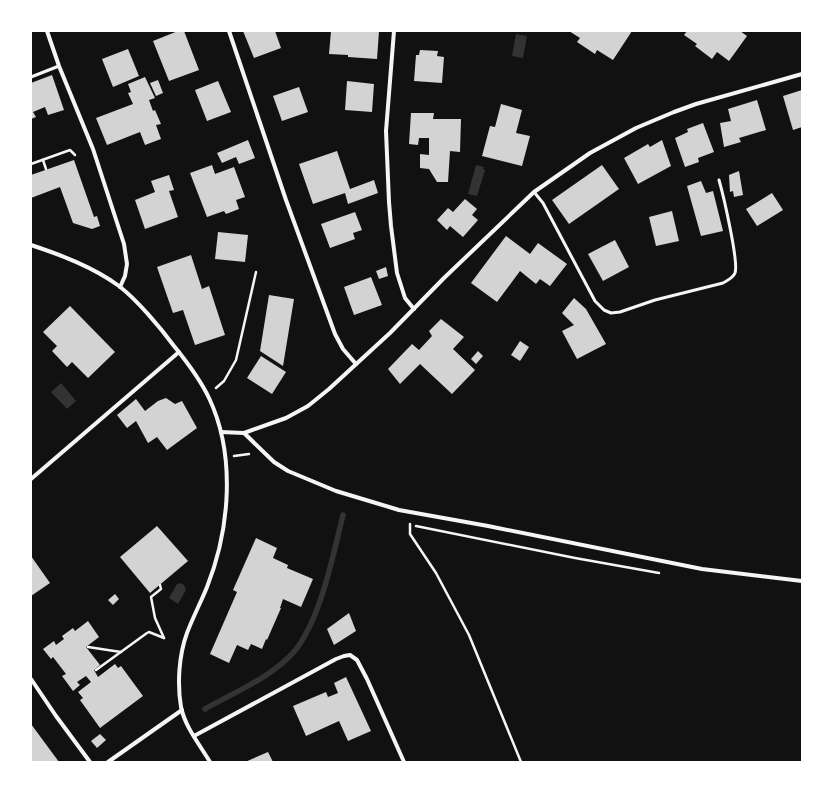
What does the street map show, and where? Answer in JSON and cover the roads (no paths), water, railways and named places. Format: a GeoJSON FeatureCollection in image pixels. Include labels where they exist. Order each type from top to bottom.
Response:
{"type":"FeatureCollection","features":[{"type":"Feature","properties":{"kind":"street"},"geometry":{"type":"LineString","coordinates":[[47,31],[59,66],[93,149],[124,244],[127,258],[126,270],[120,287]]}},
{"type":"Feature","properties":{"kind":"street"},"geometry":{"type":"LineString","coordinates":[[229,31],[286,200],[332,326],[343,349],[356,364]]}},
{"type":"Feature","properties":{"kind":"street"},"geometry":{"type":"LineString","coordinates":[[394,31],[386,131],[391,226],[397,273],[405,298],[414,308]]}},
{"type":"Feature","properties":{"kind":"street"},"geometry":{"type":"LineString","coordinates":[[221,432],[244,433],[286,418],[308,406],[356,364],[534,192],[590,153],[615,138],[654,120],[696,104],[802,74]]}},
{"type":"Feature","properties":{"kind":"street"},"geometry":{"type":"LineString","coordinates":[[31,246],[50,252],[90,269],[104,276],[120,287],[156,323],[179,352],[198,378],[214,411],[221,432],[227,483],[224,526],[212,574],[183,647],[180,678],[182,710],[188,725],[210,762]]}},
{"type":"Feature","properties":{"kind":"street"},"geometry":{"type":"LineString","coordinates":[[31,478],[179,352]]}},
{"type":"Feature","properties":{"kind":"street"},"geometry":{"type":"LineString","coordinates":[[244,433],[274,462],[288,471],[336,491],[399,510],[488,526],[702,569],[802,581]]}},
{"type":"Feature","properties":{"kind":"street"},"geometry":{"type":"LineString","coordinates":[[194,736],[336,659],[350,655],[354,657],[359,664],[404,762]]}},
{"type":"Feature","properties":{"kind":"street"},"geometry":{"type":"LineString","coordinates":[[31,679],[90,762]]}},
{"type":"Feature","properties":{"kind":"street"},"geometry":{"type":"LineString","coordinates":[[108,762],[182,710]]}},
{"type":"Feature","properties":{"kind":"lane"},"geometry":{"type":"LineString","coordinates":[[31,77],[59,66]]}},
{"type":"Feature","properties":{"kind":"lane"},"geometry":{"type":"LineString","coordinates":[[534,192],[543,203],[595,301],[600,307],[611,313],[620,312],[655,300],[723,283],[732,277],[735,272],[734,258],[725,202],[719,180]]}},
{"type":"Feature","properties":{"kind":"waterway"},"geometry":{"type":"LineString","coordinates":[[205,709],[269,673],[288,658],[299,645],[308,629],[323,591],[343,515]]}}]}
